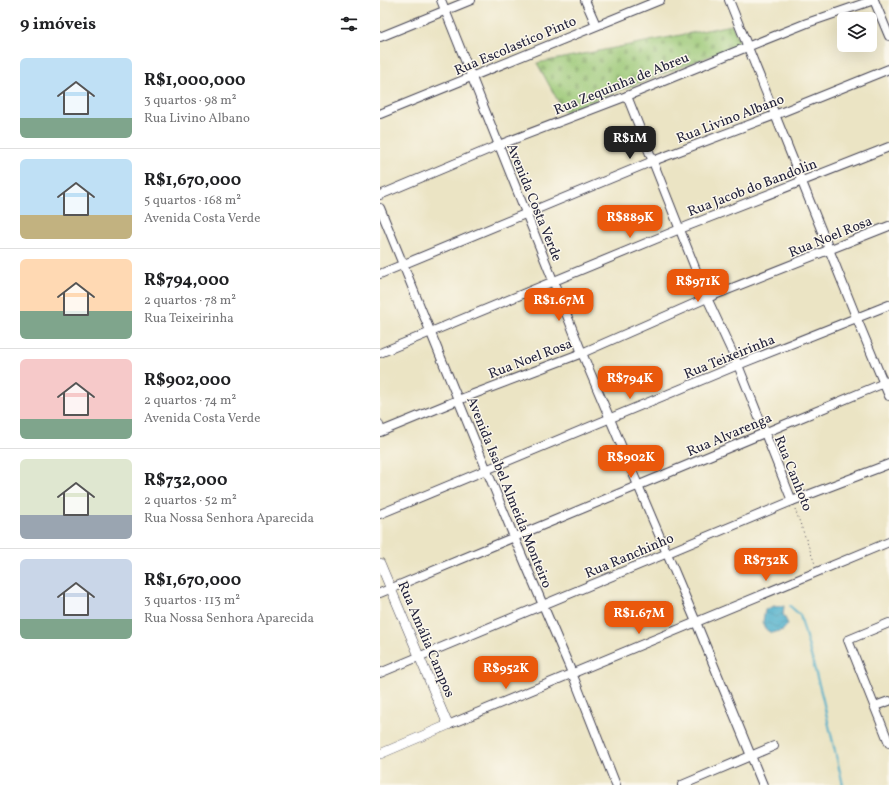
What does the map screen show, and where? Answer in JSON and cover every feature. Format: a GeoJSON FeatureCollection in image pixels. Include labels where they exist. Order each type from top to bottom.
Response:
{"type":"FeatureCollection","features":[{"type":"Feature","properties":{"kind":"street","name":"Avenida Costa Verde"},"geometry":{"type":"LineString","coordinates":[[440,0],[582,353],[763,785]]}},
{"type":"Feature","properties":{"kind":"street"},"geometry":{"type":"LineString","coordinates":[[380,38],[471,0]]}},
{"type":"Feature","properties":{"kind":"street"},"geometry":{"type":"LineString","coordinates":[[585,0],[596,25]]}},
{"type":"Feature","properties":{"kind":"street","name":"Rua Escolastico Pinto"},"geometry":{"type":"LineString","coordinates":[[380,114],[660,0]]}},
{"type":"Feature","properties":{"kind":"street"},"geometry":{"type":"LineString","coordinates":[[729,0],[857,319],[886,382],[889,396]]}},
{"type":"Feature","properties":{"kind":"street"},"geometry":{"type":"LineString","coordinates":[[874,0],[889,36]]}},
{"type":"Feature","properties":{"kind":"street","name":"Rua Zequinha de Abreu"},"geometry":{"type":"LineString","coordinates":[[380,195],[499,145],[626,96],[807,23],[874,0]]}},
{"type":"Feature","properties":{"kind":"street","name":"Rua Livino Albano"},"geometry":{"type":"LineString","coordinates":[[380,274],[653,161],[775,115],[889,69]]}},
{"type":"Feature","properties":{"kind":"street","name":"Rua Canhoto"},"geometry":{"type":"LineString","coordinates":[[626,96],[707,298],[738,365],[764,434],[792,501]]}},
{"type":"Feature","properties":{"kind":"street","name":"Rua Jacob do Bandolin"},"geometry":{"type":"LineString","coordinates":[[380,353],[680,229],[802,182],[889,146]]}},
{"type":"Feature","properties":{"kind":"street","name":"Avenida Isabel Almeida Monteiro"},"geometry":{"type":"LineString","coordinates":[[380,208],[514,537],[572,673],[616,785]]}},
{"type":"Feature","properties":{"kind":"street","name":"Rua Noel Rosa"},"geometry":{"type":"LineString","coordinates":[[382,431],[458,400],[582,353],[707,298],[889,226]]}},
{"type":"Feature","properties":{"kind":"street","name":"Rua Teixeirinha"},"geometry":{"type":"LineString","coordinates":[[380,514],[738,365],[889,306]]}},
{"type":"Feature","properties":{"kind":"street","name":"Rua Alvarenga"},"geometry":{"type":"LineString","coordinates":[[380,593],[886,382]]}},
{"type":"Feature","properties":{"kind":"street","name":"Rua Ranchinho"},"geometry":{"type":"LineString","coordinates":[[380,673],[792,501],[889,464]]}},
{"type":"Feature","properties":{"kind":"street"},"geometry":{"type":"LineString","coordinates":[[380,754],[889,542]]}},
{"type":"Feature","properties":{"kind":"street","name":"Rua Amália Campos"},"geometry":{"type":"LineString","coordinates":[[380,563],[448,725]]}},
{"type":"Feature","properties":{"kind":"street"},"geometry":{"type":"LineString","coordinates":[[889,623],[848,640],[889,743]]}},
{"type":"Feature","properties":{"kind":"street"},"geometry":{"type":"LineString","coordinates":[[875,706],[889,700]]}},
{"type":"Feature","properties":{"kind":"street"},"geometry":{"type":"LineString","coordinates":[[682,785],[774,746]]}},
{"type":"Feature","properties":{"kind":"lane"},"geometry":{"type":"LineString","coordinates":[[380,422],[382,431]]}},
{"type":"Feature","properties":{"kind":"path","name":"Rua Canhoto"},"geometry":{"type":"LineString","coordinates":[[792,501],[818,571]]}},
{"type":"Feature","properties":{"kind":"green space"},"geometry":{"type":"Polygon","coordinates":[[[732,25],[741,44],[564,112],[537,63],[732,25]]]}},
{"type":"Feature","properties":{"kind":"water"},"geometry":{"type":"Polygon","coordinates":[[[774,606],[784,606],[783,614],[788,624],[783,630],[772,633],[766,629],[763,621],[765,610],[774,606]]]}},
{"type":"Feature","properties":{"kind":"waterway"},"geometry":{"type":"LineString","coordinates":[[790,606],[800,615],[822,696],[843,785]]}}]}
